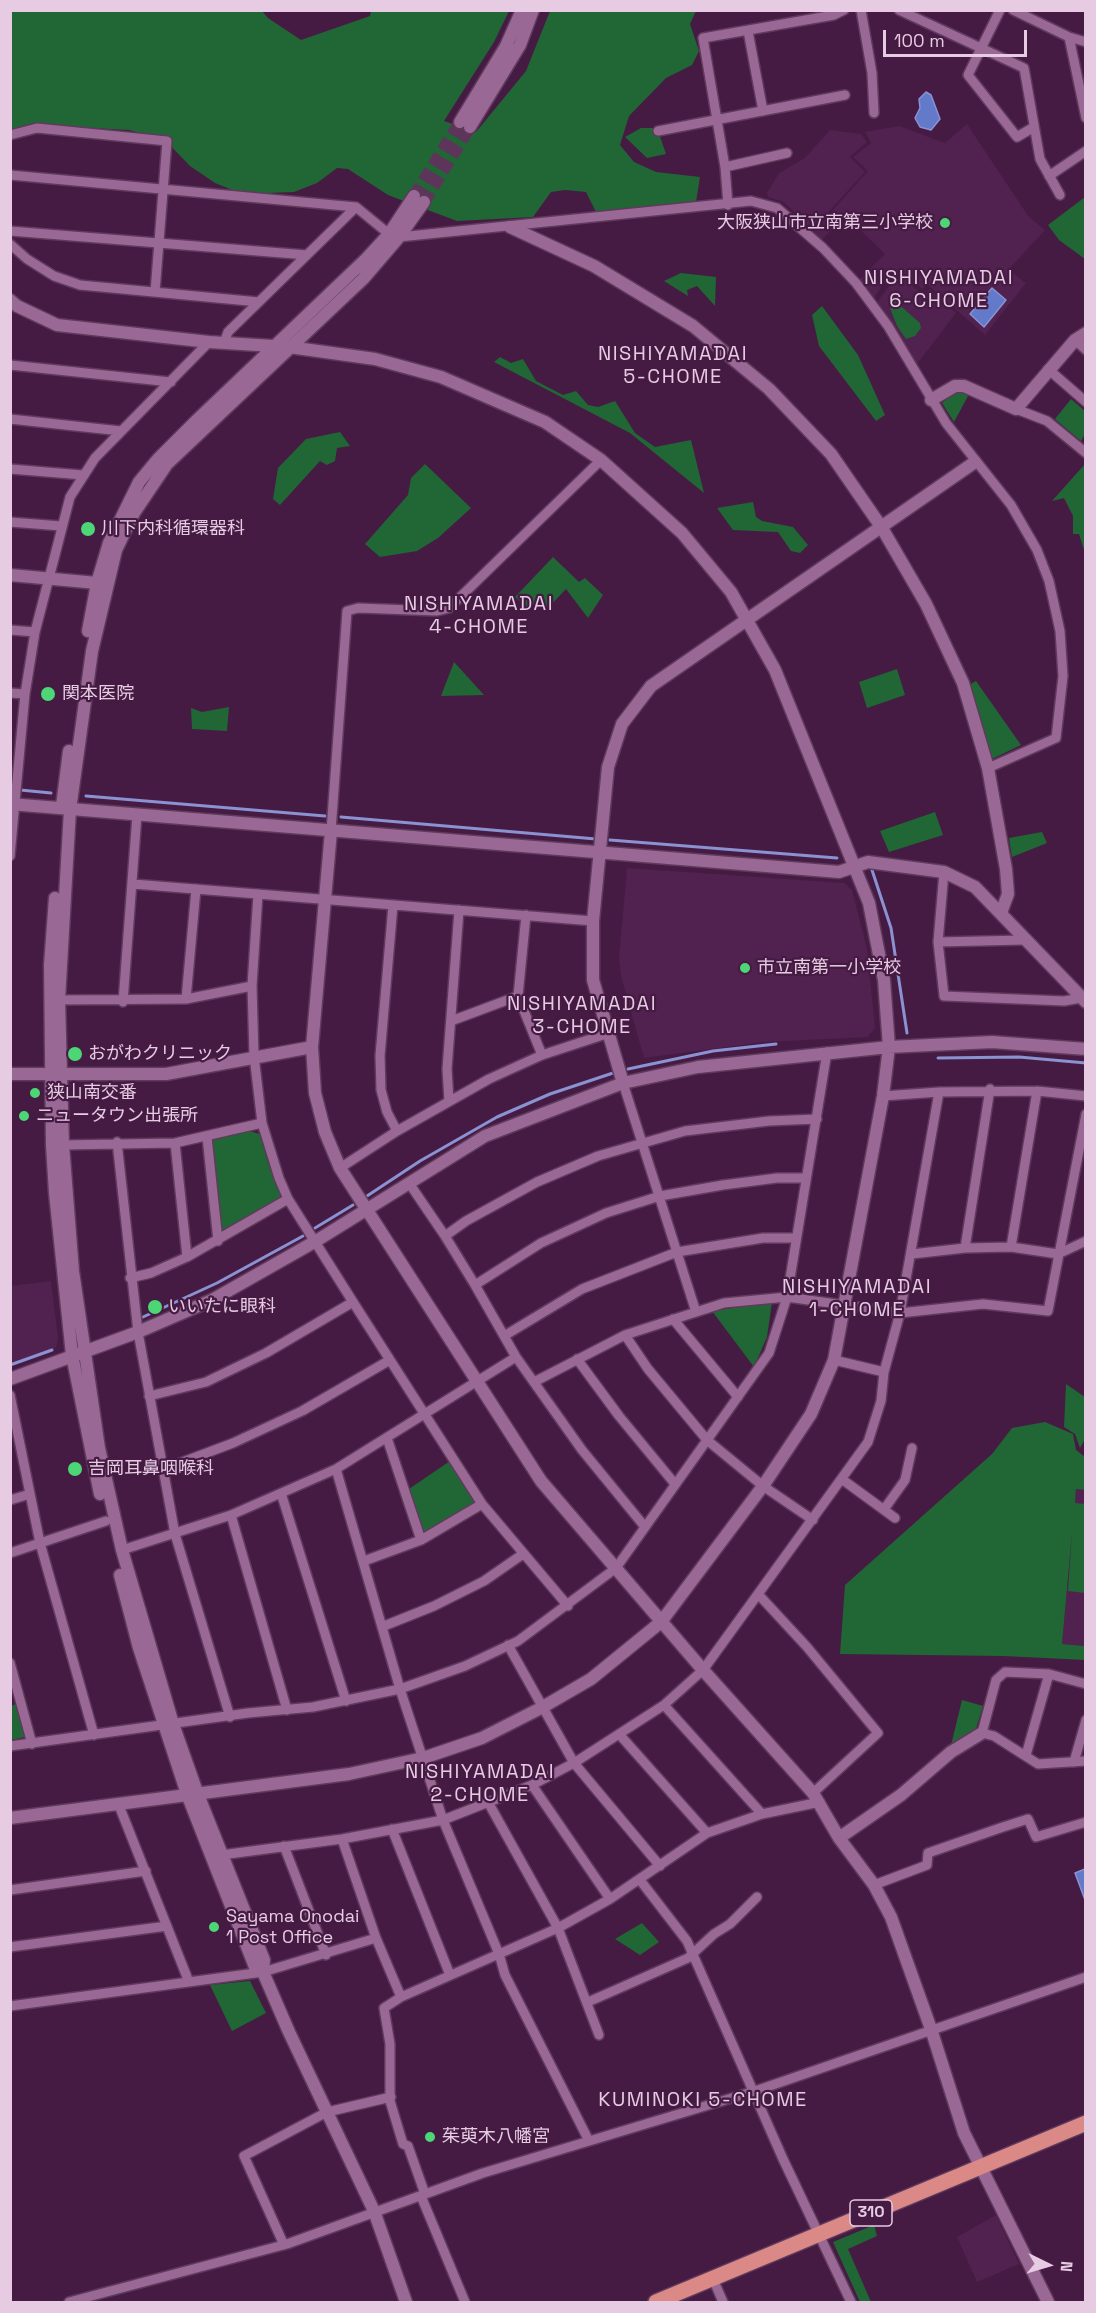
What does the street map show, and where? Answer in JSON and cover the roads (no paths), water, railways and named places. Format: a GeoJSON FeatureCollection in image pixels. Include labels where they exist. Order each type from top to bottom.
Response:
{"type":"FeatureCollection","features":[{"type":"Feature","properties":{"kind":"highway","name":"310"},"geometry":{"type":"LineString","coordinates":[[656,2302],[1086,2123]]}},
{"type":"Feature","properties":{"kind":"street"},"geometry":{"type":"LineString","coordinates":[[522,10],[507,46],[465,124],[520,45],[533,10]]}},
{"type":"Feature","properties":{"kind":"street"},"geometry":{"type":"LineString","coordinates":[[799,10],[801,21]]}},
{"type":"Feature","properties":{"kind":"street"},"geometry":{"type":"LineString","coordinates":[[728,205],[725,167],[703,38],[801,21],[844,10]]}},
{"type":"Feature","properties":{"kind":"street"},"geometry":{"type":"LineString","coordinates":[[861,10],[872,73],[874,112]]}},
{"type":"Feature","properties":{"kind":"street"},"geometry":{"type":"LineString","coordinates":[[899,10],[1024,68],[1040,159],[1060,195]]}},
{"type":"Feature","properties":{"kind":"street"},"geometry":{"type":"LineString","coordinates":[[1000,10],[968,75],[1017,137],[1034,127]]}},
{"type":"Feature","properties":{"kind":"street"},"geometry":{"type":"LineString","coordinates":[[1013,10],[1069,37],[1086,42]]}},
{"type":"Feature","properties":{"kind":"street"},"geometry":{"type":"LineString","coordinates":[[748,31],[763,111]]}},
{"type":"Feature","properties":{"kind":"street"},"geometry":{"type":"LineString","coordinates":[[1069,37],[1086,118]]}},
{"type":"Feature","properties":{"kind":"street"},"geometry":{"type":"LineString","coordinates":[[658,130],[844,95]]}},
{"type":"Feature","properties":{"kind":"street"},"geometry":{"type":"LineString","coordinates":[[10,135],[37,128],[167,141],[155,292]]}},
{"type":"Feature","properties":{"kind":"street"},"geometry":{"type":"LineString","coordinates":[[1049,176],[1086,151]]}},
{"type":"Feature","properties":{"kind":"street"},"geometry":{"type":"LineString","coordinates":[[725,167],[787,153]]}},
{"type":"Feature","properties":{"kind":"street"},"geometry":{"type":"LineString","coordinates":[[10,175],[356,207],[394,235]]}},
{"type":"Feature","properties":{"kind":"street"},"geometry":{"type":"LineString","coordinates":[[168,1724],[122,1550],[78,1353],[54,1174],[66,809],[92,651],[106,583],[125,531],[134,513],[167,464],[363,279],[419,199]]}},
{"type":"Feature","properties":{"kind":"street"},"geometry":{"type":"LineString","coordinates":[[263,1972],[255,1967],[139,1648],[85,1428],[78,1353],[56,1074],[50,966],[78,692],[97,583],[108,543],[139,482],[158,459],[273,346],[394,235],[510,227],[686,206],[728,205],[751,201],[777,208],[823,248],[856,283],[888,326],[932,400],[975,462],[1011,505],[1037,550],[1054,604],[1064,676],[1056,738],[988,768]]}},
{"type":"Feature","properties":{"kind":"street"},"geometry":{"type":"LineString","coordinates":[[224,343],[228,332],[356,207]]}},
{"type":"Feature","properties":{"kind":"street"},"geometry":{"type":"LineString","coordinates":[[510,227],[594,266],[699,331],[769,388],[831,454],[882,528],[926,604],[963,683],[988,768],[1008,894],[1001,913]]}},
{"type":"Feature","properties":{"kind":"street"},"geometry":{"type":"LineString","coordinates":[[10,231],[159,241],[307,255]]}},
{"type":"Feature","properties":{"kind":"street"},"geometry":{"type":"LineString","coordinates":[[10,244],[27,259],[54,276],[80,285],[259,302]]}},
{"type":"Feature","properties":{"kind":"street"},"geometry":{"type":"LineString","coordinates":[[10,300],[17,306],[57,325],[209,342],[289,347],[375,358],[441,377],[545,422],[601,460],[682,532],[731,592],[775,670],[855,866],[875,931],[884,980],[890,1047],[847,1305],[834,1360],[811,1414],[763,1486],[661,1622],[591,1679],[542,1708],[482,1738],[423,1758],[349,1774],[10,1818]]}},
{"type":"Feature","properties":{"kind":"street"},"geometry":{"type":"LineString","coordinates":[[1016,409],[1048,369],[1080,337],[1086,350]]}},
{"type":"Feature","properties":{"kind":"street"},"geometry":{"type":"LineString","coordinates":[[10,856],[16,797],[15,760],[24,694],[35,632],[70,497],[94,458],[209,342]]}},
{"type":"Feature","properties":{"kind":"street"},"geometry":{"type":"LineString","coordinates":[[10,365],[171,381]]}},
{"type":"Feature","properties":{"kind":"street"},"geometry":{"type":"LineString","coordinates":[[1048,369],[1086,402]]}},
{"type":"Feature","properties":{"kind":"street"},"geometry":{"type":"LineString","coordinates":[[932,400],[955,386],[964,386],[1047,421],[1086,453]]}},
{"type":"Feature","properties":{"kind":"street"},"geometry":{"type":"LineString","coordinates":[[10,419],[121,430]]}},
{"type":"Feature","properties":{"kind":"street"},"geometry":{"type":"LineString","coordinates":[[601,460],[449,608],[437,611],[358,608],[347,611],[312,1047],[315,1093],[325,1132],[340,1168],[541,1481],[661,1622],[817,1797],[839,1838],[874,1884],[891,1917],[931,2029],[964,2133],[1048,2302]]}},
{"type":"Feature","properties":{"kind":"street"},"geometry":{"type":"LineString","coordinates":[[696,1312],[606,1034],[593,980],[593,921],[608,768],[622,724],[651,686],[975,462]]}},
{"type":"Feature","properties":{"kind":"street"},"geometry":{"type":"LineString","coordinates":[[10,470],[83,475]]}},
{"type":"Feature","properties":{"kind":"street"},"geometry":{"type":"LineString","coordinates":[[10,522],[61,526]]}},
{"type":"Feature","properties":{"kind":"street"},"geometry":{"type":"LineString","coordinates":[[10,575],[97,583]]}},
{"type":"Feature","properties":{"kind":"street"},"geometry":{"type":"LineString","coordinates":[[10,630],[35,632]]}},
{"type":"Feature","properties":{"kind":"street"},"geometry":{"type":"LineString","coordinates":[[10,693],[24,694]]}},
{"type":"Feature","properties":{"kind":"street"},"geometry":{"type":"LineString","coordinates":[[16,797],[66,809],[599,854],[839,872],[868,862],[944,872],[975,887],[1024,940],[1084,999]]}},
{"type":"Feature","properties":{"kind":"street"},"geometry":{"type":"LineString","coordinates":[[123,1002],[137,815]]}},
{"type":"Feature","properties":{"kind":"street"},"geometry":{"type":"LineString","coordinates":[[944,872],[938,942],[944,996],[1064,1001],[1084,999]]}},
{"type":"Feature","properties":{"kind":"street"},"geometry":{"type":"LineString","coordinates":[[133,884],[593,921]]}},
{"type":"Feature","properties":{"kind":"street"},"geometry":{"type":"LineString","coordinates":[[186,999],[196,889]]}},
{"type":"Feature","properties":{"kind":"street"},"geometry":{"type":"LineString","coordinates":[[258,894],[252,986],[254,1056],[262,1123],[288,1199],[482,1504],[568,1606]]}},
{"type":"Feature","properties":{"kind":"street"},"geometry":{"type":"LineString","coordinates":[[393,905],[380,1056],[381,1090],[387,1112],[397,1131]]}},
{"type":"Feature","properties":{"kind":"street"},"geometry":{"type":"LineString","coordinates":[[449,1101],[447,1069],[459,910]]}},
{"type":"Feature","properties":{"kind":"street"},"geometry":{"type":"LineString","coordinates":[[526,915],[518,996],[542,1055]]}},
{"type":"Feature","properties":{"kind":"street"},"geometry":{"type":"LineString","coordinates":[[938,942],[1024,940]]}},
{"type":"Feature","properties":{"kind":"street"},"geometry":{"type":"LineString","coordinates":[[59,1000],[123,1002],[186,999],[252,986]]}},
{"type":"Feature","properties":{"kind":"street"},"geometry":{"type":"LineString","coordinates":[[451,1021],[518,996]]}},
{"type":"Feature","properties":{"kind":"street"},"geometry":{"type":"LineString","coordinates":[[340,1168],[449,1101],[542,1055],[606,1034]]}},
{"type":"Feature","properties":{"kind":"street"},"geometry":{"type":"LineString","coordinates":[[10,1379],[138,1332],[213,1300],[316,1241],[485,1136],[623,1083],[699,1067],[890,1047],[992,1042],[1086,1049]]}},
{"type":"Feature","properties":{"kind":"street"},"geometry":{"type":"LineString","coordinates":[[10,1074],[166,1074],[196,1071],[254,1056],[312,1047]]}},
{"type":"Feature","properties":{"kind":"street"},"geometry":{"type":"LineString","coordinates":[[10,1746],[287,1710],[346,1701],[400,1689],[465,1666],[508,1645],[568,1606],[616,1568],[769,1353],[787,1297],[827,1052]]}},
{"type":"Feature","properties":{"kind":"street"},"geometry":{"type":"LineString","coordinates":[[883,1096],[990,1089],[1037,1090],[1086,1096]]}},
{"type":"Feature","properties":{"kind":"street"},"geometry":{"type":"LineString","coordinates":[[965,1248],[990,1089]]}},
{"type":"Feature","properties":{"kind":"street"},"geometry":{"type":"LineString","coordinates":[[1011,1247],[1037,1090]]}},
{"type":"Feature","properties":{"kind":"street"},"geometry":{"type":"LineString","coordinates":[[221,1856],[342,1839],[443,1820],[532,1785],[574,1763],[664,1705],[703,1670],[843,1480],[868,1442],[880,1401],[884,1372],[900,1313],[912,1254],[939,1092]]}},
{"type":"Feature","properties":{"kind":"street"},"geometry":{"type":"LineString","coordinates":[[534,1382],[626,1335],[724,1303],[787,1297],[900,1313],[983,1304],[1048,1311],[1058,1254],[1082,1153],[1086,1114]]}},
{"type":"Feature","properties":{"kind":"street"},"geometry":{"type":"LineString","coordinates":[[445,1236],[466,1221],[537,1182],[598,1156],[685,1131],[769,1121],[817,1119]]}},
{"type":"Feature","properties":{"kind":"street"},"geometry":{"type":"LineString","coordinates":[[63,1145],[117,1142],[175,1143],[262,1123]]}},
{"type":"Feature","properties":{"kind":"street"},"geometry":{"type":"LineString","coordinates":[[207,1137],[218,1241]]}},
{"type":"Feature","properties":{"kind":"street"},"geometry":{"type":"LineString","coordinates":[[117,1142],[130,1278],[175,1534],[230,1717]]}},
{"type":"Feature","properties":{"kind":"street"},"geometry":{"type":"LineString","coordinates":[[175,1143],[187,1257]]}},
{"type":"Feature","properties":{"kind":"street"},"geometry":{"type":"LineString","coordinates":[[475,1285],[541,1244],[606,1214],[660,1196],[766,1179],[806,1178]]}},
{"type":"Feature","properties":{"kind":"street"},"geometry":{"type":"LineString","coordinates":[[409,1183],[445,1236],[516,1357],[582,1450],[645,1527]]}},
{"type":"Feature","properties":{"kind":"street"},"geometry":{"type":"LineString","coordinates":[[130,1278],[152,1273],[187,1257],[288,1199]]}},
{"type":"Feature","properties":{"kind":"street"},"geometry":{"type":"LineString","coordinates":[[504,1336],[582,1289],[677,1252],[743,1240],[795,1238]]}},
{"type":"Feature","properties":{"kind":"street"},"geometry":{"type":"LineString","coordinates":[[912,1254],[965,1248],[1011,1247],[1058,1254],[1086,1241]]}},
{"type":"Feature","properties":{"kind":"street"},"geometry":{"type":"LineString","coordinates":[[149,1396],[206,1382],[266,1353],[353,1302]]}},
{"type":"Feature","properties":{"kind":"street"},"geometry":{"type":"LineString","coordinates":[[674,1319],[738,1397]]}},
{"type":"Feature","properties":{"kind":"street"},"geometry":{"type":"LineString","coordinates":[[626,1335],[648,1369],[707,1440],[763,1486],[813,1520]]}},
{"type":"Feature","properties":{"kind":"street"},"geometry":{"type":"LineString","coordinates":[[122,1550],[231,1515],[336,1469],[516,1357]]}},
{"type":"Feature","properties":{"kind":"street"},"geometry":{"type":"LineString","coordinates":[[577,1359],[619,1416],[675,1484]]}},
{"type":"Feature","properties":{"kind":"street"},"geometry":{"type":"LineString","coordinates":[[164,1469],[233,1443],[302,1411],[390,1360]]}},
{"type":"Feature","properties":{"kind":"street"},"geometry":{"type":"LineString","coordinates":[[834,1360],[884,1372]]}},
{"type":"Feature","properties":{"kind":"street"},"geometry":{"type":"LineString","coordinates":[[10,1395],[15,1447],[30,1494],[40,1543],[94,1735]]}},
{"type":"Feature","properties":{"kind":"street"},"geometry":{"type":"LineString","coordinates":[[387,1438],[421,1540]]}},
{"type":"Feature","properties":{"kind":"street"},"geometry":{"type":"LineString","coordinates":[[885,1508],[905,1480],[912,1448]]}},
{"type":"Feature","properties":{"kind":"street"},"geometry":{"type":"LineString","coordinates":[[336,1469],[384,1626],[400,1689],[443,1820],[499,1954],[505,1975],[590,2141]]}},
{"type":"Feature","properties":{"kind":"street"},"geometry":{"type":"LineString","coordinates":[[843,1480],[885,1508],[895,1518]]}},
{"type":"Feature","properties":{"kind":"street"},"geometry":{"type":"LineString","coordinates":[[281,1493],[346,1701]]}},
{"type":"Feature","properties":{"kind":"street"},"geometry":{"type":"LineString","coordinates":[[10,1500],[30,1494]]}},
{"type":"Feature","properties":{"kind":"street"},"geometry":{"type":"LineString","coordinates":[[364,1561],[421,1540],[482,1504]]}},
{"type":"Feature","properties":{"kind":"street"},"geometry":{"type":"LineString","coordinates":[[231,1515],[287,1710]]}},
{"type":"Feature","properties":{"kind":"street"},"geometry":{"type":"LineString","coordinates":[[10,1553],[106,1521]]}},
{"type":"Feature","properties":{"kind":"street"},"geometry":{"type":"LineString","coordinates":[[384,1626],[434,1606],[484,1581],[523,1554]]}},
{"type":"Feature","properties":{"kind":"street"},"geometry":{"type":"LineString","coordinates":[[465,2302],[423,2195],[408,2146],[403,2144],[390,2102],[390,2044],[384,2008],[401,1997],[558,1928],[640,1880],[707,1833],[817,1797],[878,1733],[807,1647],[758,1594]]}},
{"type":"Feature","properties":{"kind":"street"},"geometry":{"type":"LineString","coordinates":[[508,1645],[574,1763],[660,1866]]}},
{"type":"Feature","properties":{"kind":"street"},"geometry":{"type":"LineString","coordinates":[[10,1663],[32,1744]]}},
{"type":"Feature","properties":{"kind":"street"},"geometry":{"type":"LineString","coordinates":[[839,1838],[901,1795],[951,1752],[982,1733],[996,1680],[1001,1674],[1005,1672],[1049,1674],[1086,1684]]}},
{"type":"Feature","properties":{"kind":"street"},"geometry":{"type":"LineString","coordinates":[[1026,1755],[1049,1674]]}},
{"type":"Feature","properties":{"kind":"street"},"geometry":{"type":"LineString","coordinates":[[664,1705],[762,1814]]}},
{"type":"Feature","properties":{"kind":"street"},"geometry":{"type":"LineString","coordinates":[[1074,1762],[1086,1720]]}},
{"type":"Feature","properties":{"kind":"street"},"geometry":{"type":"LineString","coordinates":[[982,1733],[994,1736],[1038,1764],[1086,1761]]}},
{"type":"Feature","properties":{"kind":"street"},"geometry":{"type":"LineString","coordinates":[[619,1734],[707,1833]]}},
{"type":"Feature","properties":{"kind":"street"},"geometry":{"type":"LineString","coordinates":[[532,1785],[610,1899]]}},
{"type":"Feature","properties":{"kind":"street"},"geometry":{"type":"LineString","coordinates":[[192,1793],[264,1960],[263,1972],[374,2211],[406,2302]]}},
{"type":"Feature","properties":{"kind":"street"},"geometry":{"type":"LineString","coordinates":[[488,1802],[558,1928],[588,2002],[598,2035]]}},
{"type":"Feature","properties":{"kind":"street"},"geometry":{"type":"LineString","coordinates":[[118,1803],[189,1982]]}},
{"type":"Feature","properties":{"kind":"street"},"geometry":{"type":"LineString","coordinates":[[874,1884],[927,1865],[928,1853],[1028,1819],[1036,1837],[1086,1822]]}},
{"type":"Feature","properties":{"kind":"street"},"geometry":{"type":"LineString","coordinates":[[392,1830],[450,1975]]}},
{"type":"Feature","properties":{"kind":"street"},"geometry":{"type":"LineString","coordinates":[[342,1839],[376,1938],[401,1997]]}},
{"type":"Feature","properties":{"kind":"street"},"geometry":{"type":"LineString","coordinates":[[284,1846],[326,1955]]}},
{"type":"Feature","properties":{"kind":"street"},"geometry":{"type":"LineString","coordinates":[[10,1890],[146,1871]]}},
{"type":"Feature","properties":{"kind":"street"},"geometry":{"type":"LineString","coordinates":[[640,1880],[687,1941],[783,2159],[851,2302]]}},
{"type":"Feature","properties":{"kind":"street"},"geometry":{"type":"LineString","coordinates":[[588,2002],[688,1958],[757,1897]]}},
{"type":"Feature","properties":{"kind":"street"},"geometry":{"type":"LineString","coordinates":[[10,1947],[167,1926]]}},
{"type":"Feature","properties":{"kind":"street"},"geometry":{"type":"LineString","coordinates":[[10,2006],[263,1972],[326,1955],[376,1938]]}},
{"type":"Feature","properties":{"kind":"street"},"geometry":{"type":"LineString","coordinates":[[72,2302],[284,2245],[483,2173],[754,2091],[1086,1977]]}},
{"type":"Feature","properties":{"kind":"street"},"geometry":{"type":"LineString","coordinates":[[284,2245],[244,2157],[327,2112],[391,2097]]}},
{"type":"Feature","properties":{"kind":"street"},"geometry":{"type":"LineString","coordinates":[[713,2279],[723,2302]]}},
{"type":"Feature","properties":{"kind":"water"},"geometry":{"type":"Polygon","coordinates":[[[926,92],[931,95],[940,119],[931,130],[920,127],[915,118],[920,108],[919,99],[926,92]]]}},
{"type":"Feature","properties":{"kind":"water"},"geometry":{"type":"Polygon","coordinates":[[[992,288],[1006,300],[984,327],[970,314],[992,288]]]}},
{"type":"Feature","properties":{"kind":"water"},"geometry":{"type":"Polygon","coordinates":[[[1085,1869],[1085,1900],[1075,1873],[1085,1869]]]}},
{"type":"Feature","properties":{"kind":"waterway"},"geometry":{"type":"LineString","coordinates":[[10,789],[51,793]]}},
{"type":"Feature","properties":{"kind":"waterway"},"geometry":{"type":"LineString","coordinates":[[86,796],[325,816]]}},
{"type":"Feature","properties":{"kind":"waterway"},"geometry":{"type":"LineString","coordinates":[[341,817],[596,839]]}},
{"type":"Feature","properties":{"kind":"waterway"},"geometry":{"type":"LineString","coordinates":[[610,840],[837,858]]}},
{"type":"Feature","properties":{"kind":"waterway"},"geometry":{"type":"LineString","coordinates":[[872,870],[891,928],[907,1033]]}},
{"type":"Feature","properties":{"kind":"waterway"},"geometry":{"type":"LineString","coordinates":[[628,1069],[713,1051],[776,1044]]}},
{"type":"Feature","properties":{"kind":"waterway"},"geometry":{"type":"LineString","coordinates":[[938,1058],[1019,1057],[1086,1063]]}},
{"type":"Feature","properties":{"kind":"waterway"},"geometry":{"type":"LineString","coordinates":[[367,1196],[420,1161],[497,1117],[550,1094],[613,1073]]}},
{"type":"Feature","properties":{"kind":"waterway"},"geometry":{"type":"LineString","coordinates":[[315,1228],[353,1205]]}},
{"type":"Feature","properties":{"kind":"waterway"},"geometry":{"type":"LineString","coordinates":[[143,1317],[217,1283],[303,1236]]}},
{"type":"Feature","properties":{"kind":"waterway"},"geometry":{"type":"LineString","coordinates":[[10,1365],[52,1350]]}},
{"type":"Feature","properties":{"kind":"tunnel"},"geometry":{"type":"LineString","coordinates":[[414,196],[460,122]]}},
{"type":"Feature","properties":{"kind":"tunnel"},"geometry":{"type":"LineString","coordinates":[[424,202],[470,127]]}},
{"type":"Feature","properties":{"kind":"place","name":"大阪狭山市立南第三小学校"},"geometry":{"type":"Point","coordinates":[945,223]}},
{"type":"Feature","properties":{"kind":"place","name":"川下内科循環器科"},"geometry":{"type":"Point","coordinates":[88,529]}},
{"type":"Feature","properties":{"kind":"place","name":"関本医院"},"geometry":{"type":"Point","coordinates":[48,694]}},
{"type":"Feature","properties":{"kind":"place","name":"市立南第一小学校"},"geometry":{"type":"Point","coordinates":[745,968]}},
{"type":"Feature","properties":{"kind":"place","name":"おがわクリニック"},"geometry":{"type":"Point","coordinates":[75,1054]}},
{"type":"Feature","properties":{"kind":"place","name":"狭山南交番"},"geometry":{"type":"Point","coordinates":[35,1093]}},
{"type":"Feature","properties":{"kind":"place","name":"ニュータウン出張所"},"geometry":{"type":"Point","coordinates":[24,1116]}},
{"type":"Feature","properties":{"kind":"place","name":"いいたに眼科"},"geometry":{"type":"Point","coordinates":[155,1307]}},
{"type":"Feature","properties":{"kind":"place","name":"吉岡耳鼻咽喉科"},"geometry":{"type":"Point","coordinates":[75,1469]}},
{"type":"Feature","properties":{"kind":"place","name":"Sayama Onodai 1 Post Office"},"geometry":{"type":"Point","coordinates":[214,1927]}},
{"type":"Feature","properties":{"kind":"place","name":"茱萸木八幡宮"},"geometry":{"type":"Point","coordinates":[430,2137]}},
{"type":"Feature","properties":{"kind":"district","name":"NISHIYAMADAI 6-CHOME"},"geometry":{"type":"Point","coordinates":[939,290]}},
{"type":"Feature","properties":{"kind":"district","name":"NISHIYAMADAI 5-CHOME"},"geometry":{"type":"Point","coordinates":[673,366]}},
{"type":"Feature","properties":{"kind":"district","name":"NISHIYAMADAI 4-CHOME"},"geometry":{"type":"Point","coordinates":[479,616]}},
{"type":"Feature","properties":{"kind":"district","name":"NISHIYAMADAI 3-CHOME"},"geometry":{"type":"Point","coordinates":[582,1016]}},
{"type":"Feature","properties":{"kind":"district","name":"NISHIYAMADAI 1-CHOME"},"geometry":{"type":"Point","coordinates":[857,1300]}},
{"type":"Feature","properties":{"kind":"district","name":"NISHIYAMADAI 2-CHOME"},"geometry":{"type":"Point","coordinates":[480,1784]}},
{"type":"Feature","properties":{"kind":"district","name":"KUMINOKI 5-CHOME"},"geometry":{"type":"Point","coordinates":[703,2101]}}]}
